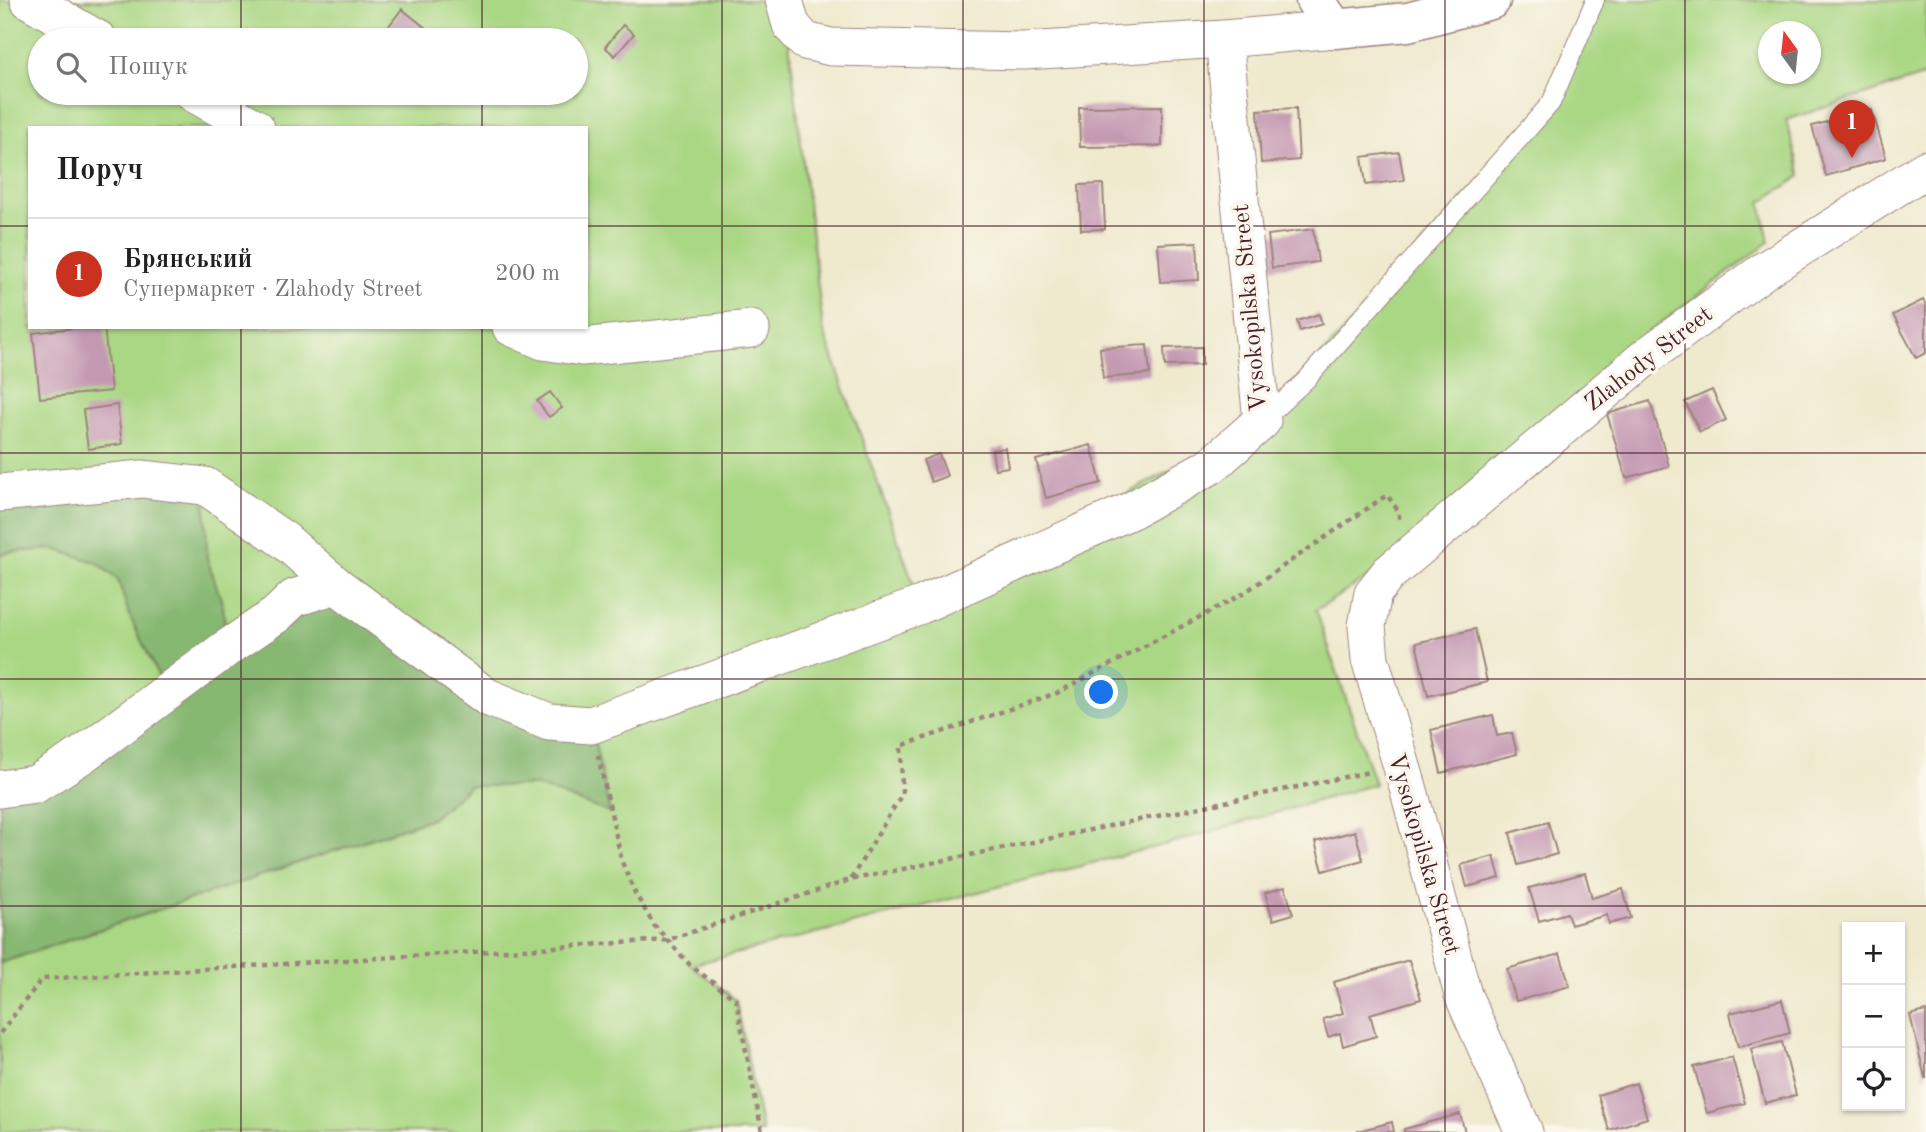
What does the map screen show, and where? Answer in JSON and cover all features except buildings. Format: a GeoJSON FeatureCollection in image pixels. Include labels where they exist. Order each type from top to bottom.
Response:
{"type":"FeatureCollection","features":[{"type":"Feature","properties":{"kind":"street"},"geometry":{"type":"LineString","coordinates":[[29,0],[78,28]]}},
{"type":"Feature","properties":{"kind":"street"},"geometry":{"type":"LineString","coordinates":[[784,0],[791,24],[805,41],[831,47],[1024,51],[1224,39],[1325,15],[1408,22],[1492,0]]}},
{"type":"Feature","properties":{"kind":"street","name":"Vysokopilska Street"},"geometry":{"type":"LineString","coordinates":[[592,725],[921,605],[1132,510],[1212,465],[1262,421],[1224,39]]}},
{"type":"Feature","properties":{"kind":"street"},"geometry":{"type":"LineString","coordinates":[[215,105],[252,126]]}},
{"type":"Feature","properties":{"kind":"street","name":"Zlahody Street"},"geometry":{"type":"LineString","coordinates":[[1394,569],[1647,356],[1765,270],[1926,169]]}},
{"type":"Feature","properties":{"kind":"street"},"geometry":{"type":"LineString","coordinates":[[516,329],[543,341],[582,347],[751,329]]}},
{"type":"Feature","properties":{"kind":"street"},"geometry":{"type":"LineString","coordinates":[[0,494],[142,479],[205,486],[284,540],[336,585],[487,697],[549,722],[592,725]]}},
{"type":"Feature","properties":{"kind":"street","name":"Vysokopilska Street"},"geometry":{"type":"LineString","coordinates":[[1394,569],[1373,593],[1367,626],[1370,659],[1464,995],[1524,1132]]}},
{"type":"Feature","properties":{"kind":"street"},"geometry":{"type":"LineString","coordinates":[[0,789],[36,784],[82,755],[276,615],[294,598],[336,585]]}},
{"type":"Feature","properties":{"kind":"lane"},"geometry":{"type":"LineString","coordinates":[[1262,421],[1306,380],[1551,103],[1595,0]]}},
{"type":"Feature","properties":{"kind":"path"},"geometry":{"type":"LineString","coordinates":[[850,880],[902,793],[901,746],[1057,693],[1241,595],[1387,495],[1399,512],[1394,569]]}},
{"type":"Feature","properties":{"kind":"path"},"geometry":{"type":"LineString","coordinates":[[592,725],[622,862],[636,895],[654,925],[690,965],[736,1000],[762,1132]]}},
{"type":"Feature","properties":{"kind":"path"},"geometry":{"type":"LineString","coordinates":[[0,1033],[42,979],[667,940],[850,880],[1401,765]]}},
{"type":"Feature","properties":{"kind":"green space"},"geometry":{"type":"Polygon","coordinates":[[[0,0],[784,0],[823,329],[921,605],[1262,421],[1551,103],[1595,0],[1926,0],[1926,75],[1786,120],[1801,176],[1761,202],[1769,242],[1644,336],[1383,568],[1316,610],[1375,784],[1171,843],[691,965],[736,1000],[762,1132],[0,1132],[0,963],[432,818],[469,786],[537,786],[609,812],[591,725],[0,789],[0,0]]]}},
{"type":"Feature","properties":{"kind":"green space"},"geometry":{"type":"Polygon","coordinates":[[[205,486],[207,558],[223,606],[227,648],[336,585],[487,697],[591,725],[610,813],[537,786],[469,786],[432,818],[0,963],[0,789],[166,692],[130,617],[118,580],[98,563],[54,549],[0,555],[0,493],[205,486]]]}},
{"type":"Feature","properties":{"kind":"place","name":"Брянський"},"geometry":{"type":"Point","coordinates":[1852,158]}}]}
